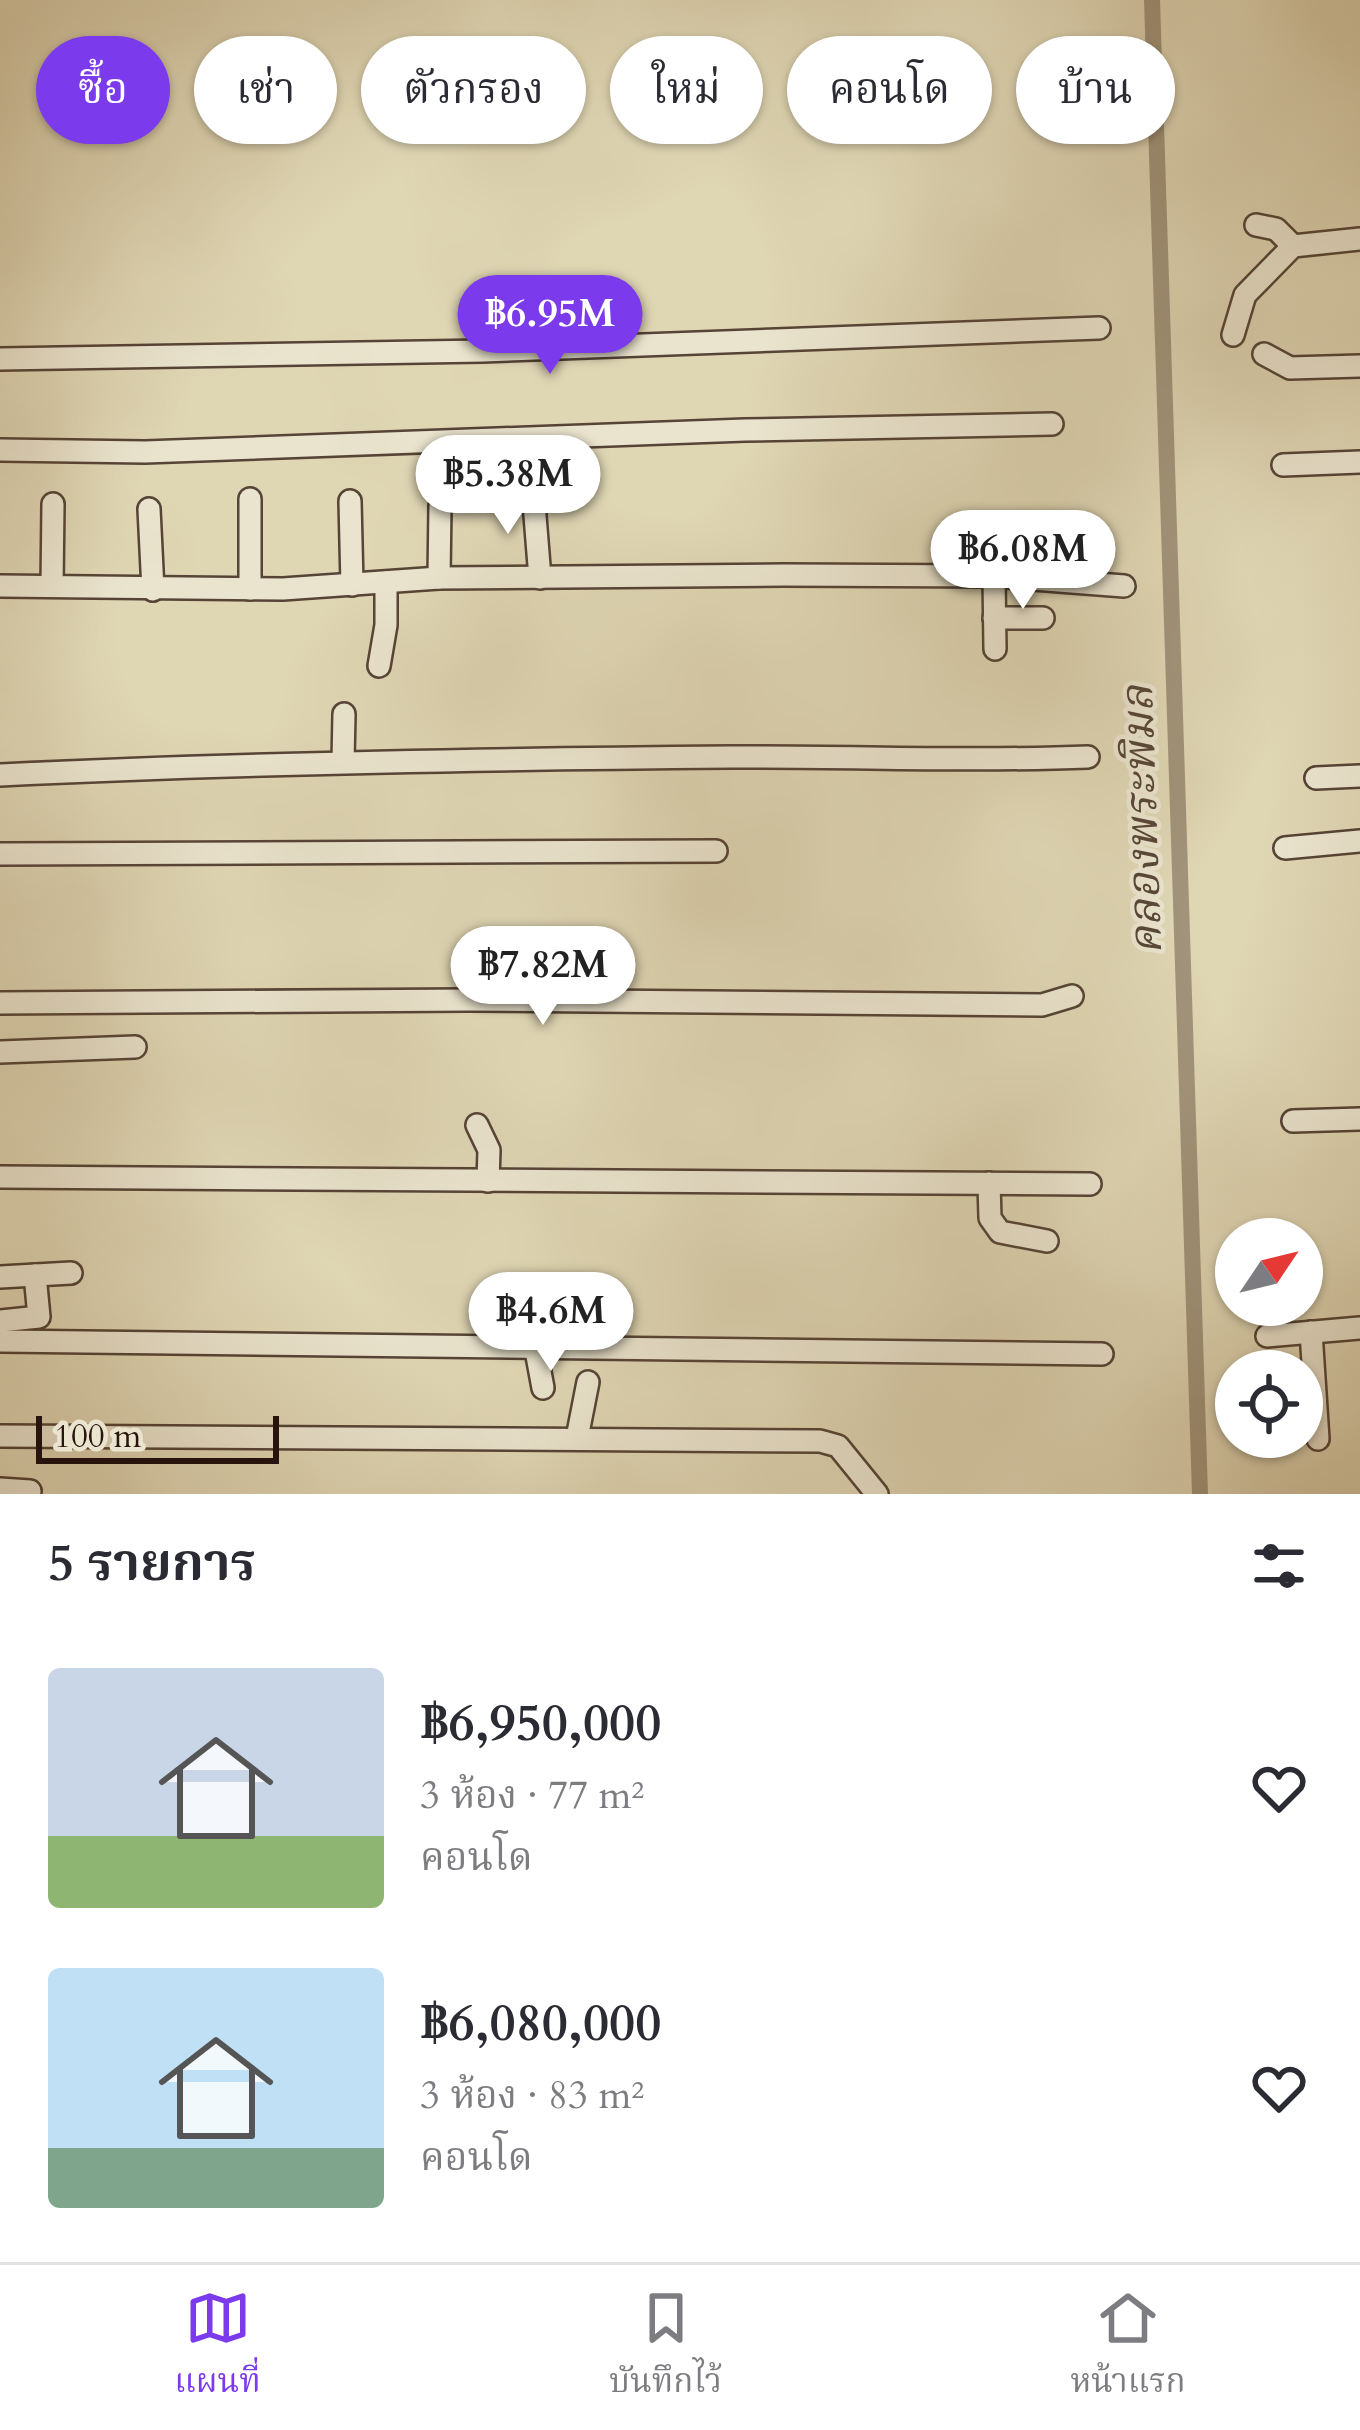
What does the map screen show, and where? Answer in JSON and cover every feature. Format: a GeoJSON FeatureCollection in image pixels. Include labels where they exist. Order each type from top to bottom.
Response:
{"type":"FeatureCollection","features":[{"type":"Feature","properties":{"kind":"street"},"geometry":{"type":"LineString","coordinates":[[1256,225],[1276,229],[1293,246]]}},
{"type":"Feature","properties":{"kind":"street"},"geometry":{"type":"LineString","coordinates":[[1233,335],[1245,295],[1293,246],[1360,239]]}},
{"type":"Feature","properties":{"kind":"street"},"geometry":{"type":"LineString","coordinates":[[0,358],[483,351],[1099,328]]}},
{"type":"Feature","properties":{"kind":"street"},"geometry":{"type":"LineString","coordinates":[[1264,354],[1290,368],[1360,366]]}},
{"type":"Feature","properties":{"kind":"street"},"geometry":{"type":"LineString","coordinates":[[0,450],[145,452],[1052,424]]}},
{"type":"Feature","properties":{"kind":"street"},"geometry":{"type":"LineString","coordinates":[[1283,465],[1360,462]]}},
{"type":"Feature","properties":{"kind":"street"},"geometry":{"type":"LineString","coordinates":[[533,491],[540,578]]}},
{"type":"Feature","properties":{"kind":"street"},"geometry":{"type":"LineString","coordinates":[[250,500],[250,589]]}},
{"type":"Feature","properties":{"kind":"street"},"geometry":{"type":"LineString","coordinates":[[350,501],[352,585]]}},
{"type":"Feature","properties":{"kind":"street"},"geometry":{"type":"LineString","coordinates":[[52,586],[53,504]]}},
{"type":"Feature","properties":{"kind":"street"},"geometry":{"type":"LineString","coordinates":[[439,578],[440,506]]}},
{"type":"Feature","properties":{"kind":"street"},"geometry":{"type":"LineString","coordinates":[[148,509],[153,590]]}},
{"type":"Feature","properties":{"kind":"street"},"geometry":{"type":"LineString","coordinates":[[994,576],[995,649]]}},
{"type":"Feature","properties":{"kind":"street"},"geometry":{"type":"LineString","coordinates":[[0,586],[153,590],[439,578],[994,576],[1124,586]]}},
{"type":"Feature","properties":{"kind":"street"},"geometry":{"type":"LineString","coordinates":[[380,666],[386,582]]}},
{"type":"Feature","properties":{"kind":"street"},"geometry":{"type":"LineString","coordinates":[[994,618],[1043,618]]}},
{"type":"Feature","properties":{"kind":"street"},"geometry":{"type":"LineString","coordinates":[[343,760],[344,714]]}},
{"type":"Feature","properties":{"kind":"street"},"geometry":{"type":"LineString","coordinates":[[0,775],[343,760],[738,757],[973,762],[1088,757]]}},
{"type":"Feature","properties":{"kind":"street"},"geometry":{"type":"LineString","coordinates":[[1316,778],[1360,776]]}},
{"type":"Feature","properties":{"kind":"street"},"geometry":{"type":"LineString","coordinates":[[1285,848],[1360,841]]}},
{"type":"Feature","properties":{"kind":"street"},"geometry":{"type":"LineString","coordinates":[[0,854],[716,851]]}},
{"type":"Feature","properties":{"kind":"street"},"geometry":{"type":"LineString","coordinates":[[0,1003],[492,1000],[1042,1005],[1072,996]]}},
{"type":"Feature","properties":{"kind":"street"},"geometry":{"type":"LineString","coordinates":[[0,1052],[135,1047]]}},
{"type":"Feature","properties":{"kind":"street"},"geometry":{"type":"LineString","coordinates":[[1293,1121],[1360,1119]]}},
{"type":"Feature","properties":{"kind":"street"},"geometry":{"type":"LineString","coordinates":[[477,1126],[489,1150],[488,1181]]}},
{"type":"Feature","properties":{"kind":"street"},"geometry":{"type":"LineString","coordinates":[[0,1178],[1090,1184]]}},
{"type":"Feature","properties":{"kind":"street"},"geometry":{"type":"LineString","coordinates":[[989,1183],[989,1218],[1000,1232],[1047,1241]]}},
{"type":"Feature","properties":{"kind":"street"},"geometry":{"type":"LineString","coordinates":[[0,1277],[71,1273]]}},
{"type":"Feature","properties":{"kind":"street"},"geometry":{"type":"LineString","coordinates":[[0,1322],[39,1317],[35,1275]]}},
{"type":"Feature","properties":{"kind":"street"},"geometry":{"type":"LineString","coordinates":[[1267,1336],[1360,1328]]}},
{"type":"Feature","properties":{"kind":"street"},"geometry":{"type":"LineString","coordinates":[[1310,1331],[1311,1350]]}},
{"type":"Feature","properties":{"kind":"street"},"geometry":{"type":"LineString","coordinates":[[0,1341],[1102,1354]]}},
{"type":"Feature","properties":{"kind":"street"},"geometry":{"type":"LineString","coordinates":[[535,1345],[543,1388]]}},
{"type":"Feature","properties":{"kind":"street"},"geometry":{"type":"LineString","coordinates":[[577,1438],[588,1382]]}},
{"type":"Feature","properties":{"kind":"street"},"geometry":{"type":"LineString","coordinates":[[0,1436],[829,1442],[838,1446],[877,1494]]}},
{"type":"Feature","properties":{"kind":"street"},"geometry":{"type":"LineString","coordinates":[[0,1489],[30,1491]]}},
{"type":"Feature","properties":{"kind":"waterway","name":"คลองพระพิมล"},"geometry":{"type":"LineString","coordinates":[[1152,0],[1200,1494]]}}]}
